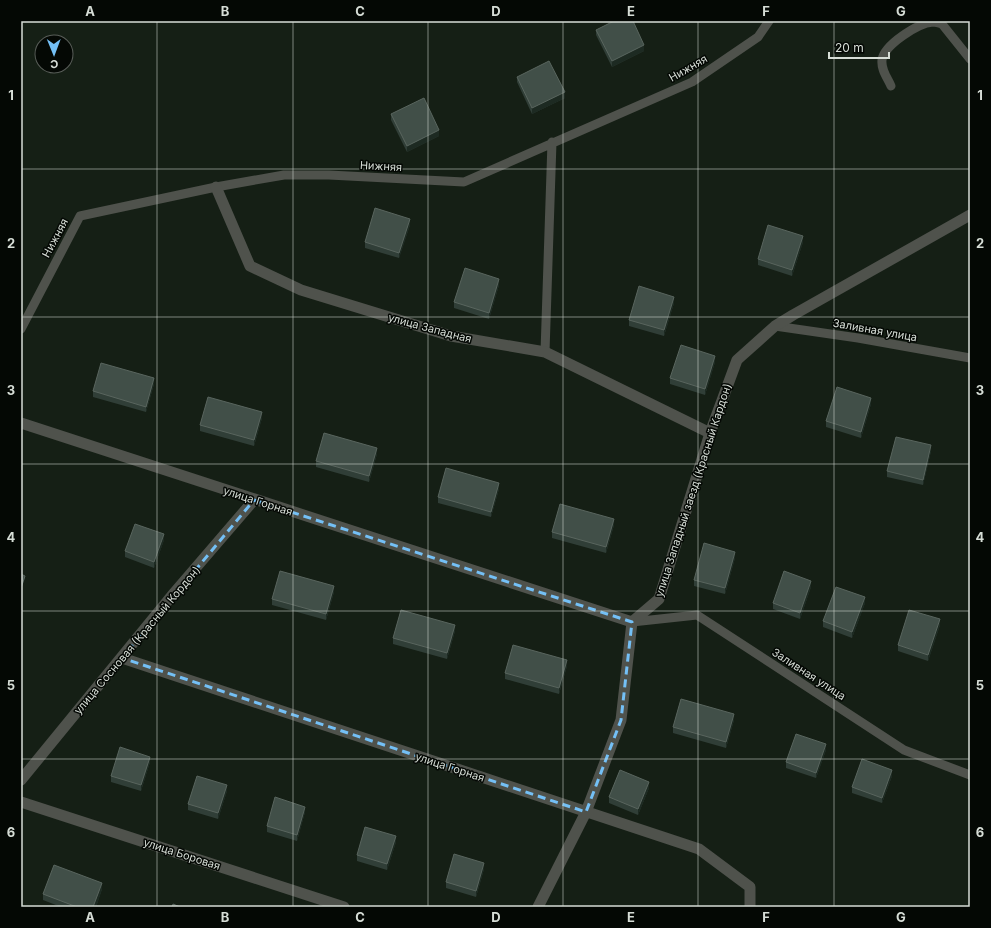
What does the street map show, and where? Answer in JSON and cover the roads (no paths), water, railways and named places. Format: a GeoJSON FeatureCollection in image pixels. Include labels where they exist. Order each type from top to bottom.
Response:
{"type":"FeatureCollection","features":[{"type":"Feature","properties":{"kind":"street","name":"улица Западная"},"geometry":{"type":"LineString","coordinates":[[216,186],[250,266],[301,290],[451,336],[545,352],[710,434]]}},
{"type":"Feature","properties":{"kind":"street","name":"улица Западный заезд (Красный Кардон)"},"geometry":{"type":"LineString","coordinates":[[632,622],[659,599],[710,434],[737,360],[775,326],[832,292],[970,215]]}},
{"type":"Feature","properties":{"kind":"street","name":"улица Горная"},"geometry":{"type":"LineString","coordinates":[[21,423],[632,622]]}},
{"type":"Feature","properties":{"kind":"street","name":"улица Сосновая (Красный Кордон)"},"geometry":{"type":"LineString","coordinates":[[21,780],[254,500]]}},
{"type":"Feature","properties":{"kind":"street"},"geometry":{"type":"LineString","coordinates":[[538,907],[586,812],[621,720],[632,622]]}},
{"type":"Feature","properties":{"kind":"street","name":"улица Горная"},"geometry":{"type":"LineString","coordinates":[[122,658],[699,849],[750,887],[750,907]]}},
{"type":"Feature","properties":{"kind":"street","name":"улица Боровая"},"geometry":{"type":"LineString","coordinates":[[21,802],[344,907]]}},
{"type":"Feature","properties":{"kind":"lane","name":"Нижняя"},"geometry":{"type":"LineString","coordinates":[[21,329],[80,216],[216,186],[284,175],[329,175],[464,182],[552,142],[615,118],[692,82],[758,37],[769,21]]}},
{"type":"Feature","properties":{"kind":"lane"},"geometry":{"type":"LineString","coordinates":[[891,86],[882,68],[882,58],[888,47],[896,40],[922,25],[933,22],[942,24],[970,59]]}},
{"type":"Feature","properties":{"kind":"lane"},"geometry":{"type":"LineString","coordinates":[[545,352],[552,142]]}},
{"type":"Feature","properties":{"kind":"lane","name":"Заливная улица"},"geometry":{"type":"LineString","coordinates":[[775,326],[858,338],[970,358]]}},
{"type":"Feature","properties":{"kind":"lane","name":"Заливная улица"},"geometry":{"type":"LineString","coordinates":[[632,622],[697,616],[904,750],[970,775]]}}]}
